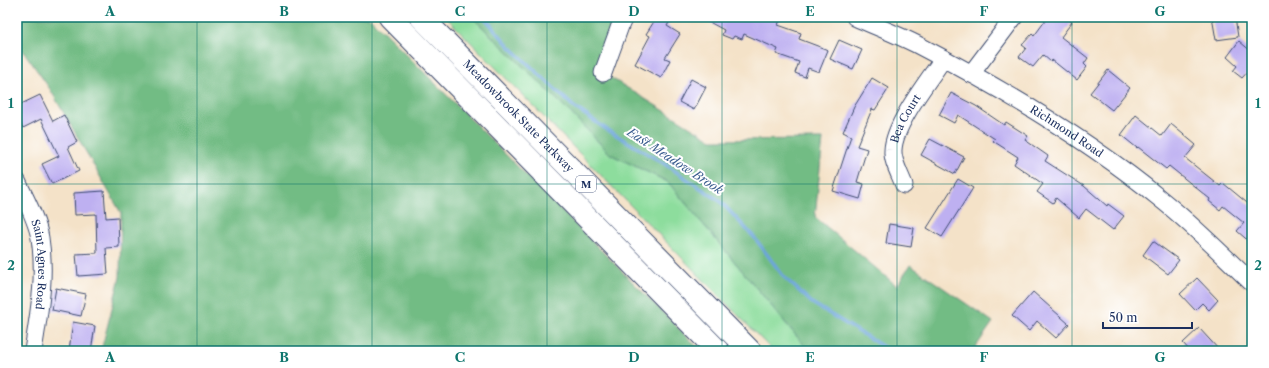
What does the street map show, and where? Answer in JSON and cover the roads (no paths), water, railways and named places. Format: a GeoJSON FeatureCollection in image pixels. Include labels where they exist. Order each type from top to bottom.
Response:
{"type":"FeatureCollection","features":[{"type":"Feature","properties":{"kind":"highway","name":"Meadowbrook State Parkway"},"geometry":{"type":"LineString","coordinates":[[390,17],[718,351]]}},
{"type":"Feature","properties":{"kind":"highway","name":"Meadowbrook State Parkway"},"geometry":{"type":"LineString","coordinates":[[421,17],[750,351]]}},
{"type":"Feature","properties":{"kind":"street"},"geometry":{"type":"LineString","coordinates":[[603,73],[624,17]]}},
{"type":"Feature","properties":{"kind":"street","name":"Richmond Road"},"geometry":{"type":"LineString","coordinates":[[855,17],[915,44],[971,74],[1032,108],[1100,153],[1163,201],[1206,238],[1252,283]]}},
{"type":"Feature","properties":{"kind":"street"},"geometry":{"type":"LineString","coordinates":[[971,74],[1014,17]]}},
{"type":"Feature","properties":{"kind":"street","name":"Bea Court"},"geometry":{"type":"LineString","coordinates":[[904,185],[893,149],[897,133],[903,120],[943,59]]}},
{"type":"Feature","properties":{"kind":"street","name":"Saint Agnes Road"},"geometry":{"type":"LineString","coordinates":[[17,181],[27,200],[40,237],[43,289],[33,351]]}},
{"type":"Feature","properties":{"kind":"waterway","name":"East Meadow Brook"},"geometry":{"type":"LineString","coordinates":[[484,17],[509,46],[574,107],[720,201],[754,237],[784,277],[812,303],[890,351]]}}]}
